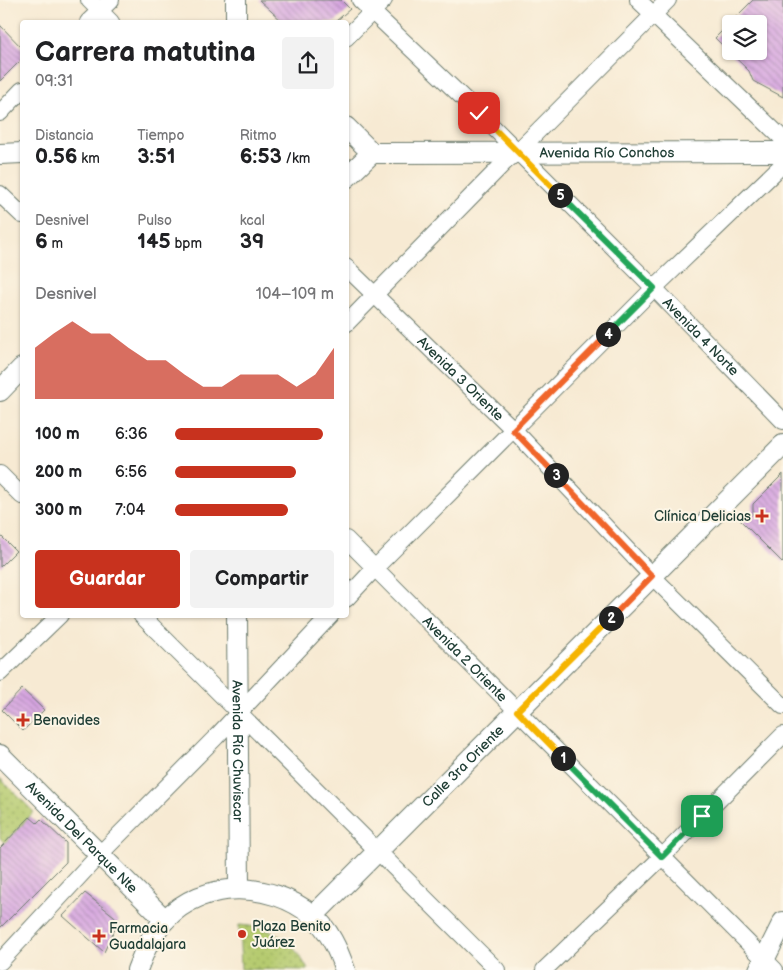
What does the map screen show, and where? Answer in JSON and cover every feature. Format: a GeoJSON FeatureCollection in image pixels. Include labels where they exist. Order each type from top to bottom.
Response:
{"type":"FeatureCollection","features":[{"type":"Feature","properties":{"kind":"main road"},"geometry":{"type":"LineString","coordinates":[[349,130],[372,153],[349,175]]}},
{"type":"Feature","properties":{"kind":"main road","name":"Avenida Río Conchos"},"geometry":{"type":"LineString","coordinates":[[372,153],[783,152]]}},
{"type":"Feature","properties":{"kind":"main road"},"geometry":{"type":"LineString","coordinates":[[0,154],[20,154]]}},
{"type":"Feature","properties":{"kind":"main road"},"geometry":{"type":"LineString","coordinates":[[0,391],[20,370]]}},
{"type":"Feature","properties":{"kind":"main road","name":"Calle 3ra Oriente"},"geometry":{"type":"LineString","coordinates":[[313,916],[783,445]]}},
{"type":"Feature","properties":{"kind":"main road","name":"Avenida Río Chuviscar"},"geometry":{"type":"LineString","coordinates":[[237,618],[239,888]]}},
{"type":"Feature","properties":{"kind":"main road","name":"Avenida Del Parque Nte"},"geometry":{"type":"LineString","coordinates":[[0,755],[165,920]]}},
{"type":"Feature","properties":{"kind":"main road"},"geometry":{"type":"LineString","coordinates":[[137,970],[148,943],[165,920],[187,903],[212,892],[239,888],[266,891],[291,900],[313,916],[328,932],[339,952],[345,970]]}},
{"type":"Feature","properties":{"kind":"main road"},"geometry":{"type":"LineString","coordinates":[[767,966],[783,922]]}},
{"type":"Feature","properties":{"kind":"street","name":"Avenida 4 Norte"},"geometry":{"type":"LineString","coordinates":[[360,0],[479,113],[654,288],[783,421]]}},
{"type":"Feature","properties":{"kind":"street"},"geometry":{"type":"LineString","coordinates":[[349,35],[384,0]]}},
{"type":"Feature","properties":{"kind":"street"},"geometry":{"type":"LineString","coordinates":[[638,0],[783,139]]}},
{"type":"Feature","properties":{"kind":"street"},"geometry":{"type":"LineString","coordinates":[[349,321],[668,0]]}},
{"type":"Feature","properties":{"kind":"street"},"geometry":{"type":"LineString","coordinates":[[0,113],[20,92]]}},
{"type":"Feature","properties":{"kind":"street"},"geometry":{"type":"LineString","coordinates":[[349,596],[654,288],[783,164]]}},
{"type":"Feature","properties":{"kind":"street"},"geometry":{"type":"LineString","coordinates":[[0,194],[20,213]]}},
{"type":"Feature","properties":{"kind":"street","name":"Avenida 3 Oriente"},"geometry":{"type":"LineString","coordinates":[[349,270],[513,430],[652,576],[783,706]]}},
{"type":"Feature","properties":{"kind":"street"},"geometry":{"type":"LineString","coordinates":[[0,474],[20,494]]}},
{"type":"Feature","properties":{"kind":"street","name":"Avenida 2 Oriente"},"geometry":{"type":"LineString","coordinates":[[349,542],[662,857],[767,966]]}},
{"type":"Feature","properties":{"kind":"street"},"geometry":{"type":"LineString","coordinates":[[0,673],[57,618]]}},
{"type":"Feature","properties":{"kind":"street"},"geometry":{"type":"LineString","coordinates":[[144,618],[497,970]]}},
{"type":"Feature","properties":{"kind":"street"},"geometry":{"type":"LineString","coordinates":[[0,962],[100,854],[328,618]]}},
{"type":"Feature","properties":{"kind":"street"},"geometry":{"type":"LineString","coordinates":[[544,970],[662,857],[783,735]]}},
{"type":"Feature","properties":{"kind":"green space"},"geometry":{"type":"Polygon","coordinates":[[[0,778],[34,812],[5,843],[0,838],[0,778]]]}},
{"type":"Feature","properties":{"kind":"green space"},"geometry":{"type":"Polygon","coordinates":[[[239,925],[262,929],[281,937],[296,951],[308,970],[241,969],[239,925]]]}},
{"type":"Feature","properties":{"kind":"building"},"geometry":{"type":"Polygon","coordinates":[[[259,0],[341,0],[350,9],[337,20],[281,20],[259,0]]]}},
{"type":"Feature","properties":{"kind":"building"},"geometry":{"type":"Polygon","coordinates":[[[753,0],[783,0],[783,97],[753,81],[749,71],[738,60],[767,60],[767,15],[738,15],[753,0]]]}},
{"type":"Feature","properties":{"kind":"building"},"geometry":{"type":"Polygon","coordinates":[[[0,25],[20,46],[20,61],[0,81],[0,25]]]}},
{"type":"Feature","properties":{"kind":"building"},"geometry":{"type":"Polygon","coordinates":[[[722,31],[722,45],[715,38],[722,31]]]}},
{"type":"Feature","properties":{"kind":"building","name":"Clínica Delicias"},"geometry":{"type":"Polygon","coordinates":[[[783,474],[783,563],[734,514],[753,514],[753,504],[783,474]]]}},
{"type":"Feature","properties":{"kind":"building"},"geometry":{"type":"Polygon","coordinates":[[[0,535],[16,551],[0,567],[0,535]]]}},
{"type":"Feature","properties":{"kind":"building","name":"Benavides"},"geometry":{"type":"Polygon","coordinates":[[[22,689],[44,710],[23,731],[2,710],[22,689]]]}},
{"type":"Feature","properties":{"kind":"building"},"geometry":{"type":"Polygon","coordinates":[[[30,817],[37,823],[41,819],[66,843],[66,862],[0,928],[0,848],[30,817]]]}},
{"type":"Feature","properties":{"kind":"building","name":"Farmacia Guadalajara"},"geometry":{"type":"Polygon","coordinates":[[[85,893],[119,920],[104,952],[63,916],[85,893]]]}},
{"type":"Feature","properties":{"kind":"place","name":"Clínica Delicias"},"geometry":{"type":"Point","coordinates":[762,516]}},
{"type":"Feature","properties":{"kind":"place","name":"Benavides"},"geometry":{"type":"Point","coordinates":[23,720]}},
{"type":"Feature","properties":{"kind":"place","name":"Plaza Benito Juárez"},"geometry":{"type":"Point","coordinates":[242,934]}},
{"type":"Feature","properties":{"kind":"place","name":"Farmacia Guadalajara"},"geometry":{"type":"Point","coordinates":[99,936]}},
{"type":"Feature","properties":{"kind":"route"},"geometry":{"type":"LineString","coordinates":[[479,113],[654,288],[513,430],[652,576],[517,711],[662,857],[702,816]]}}]}
